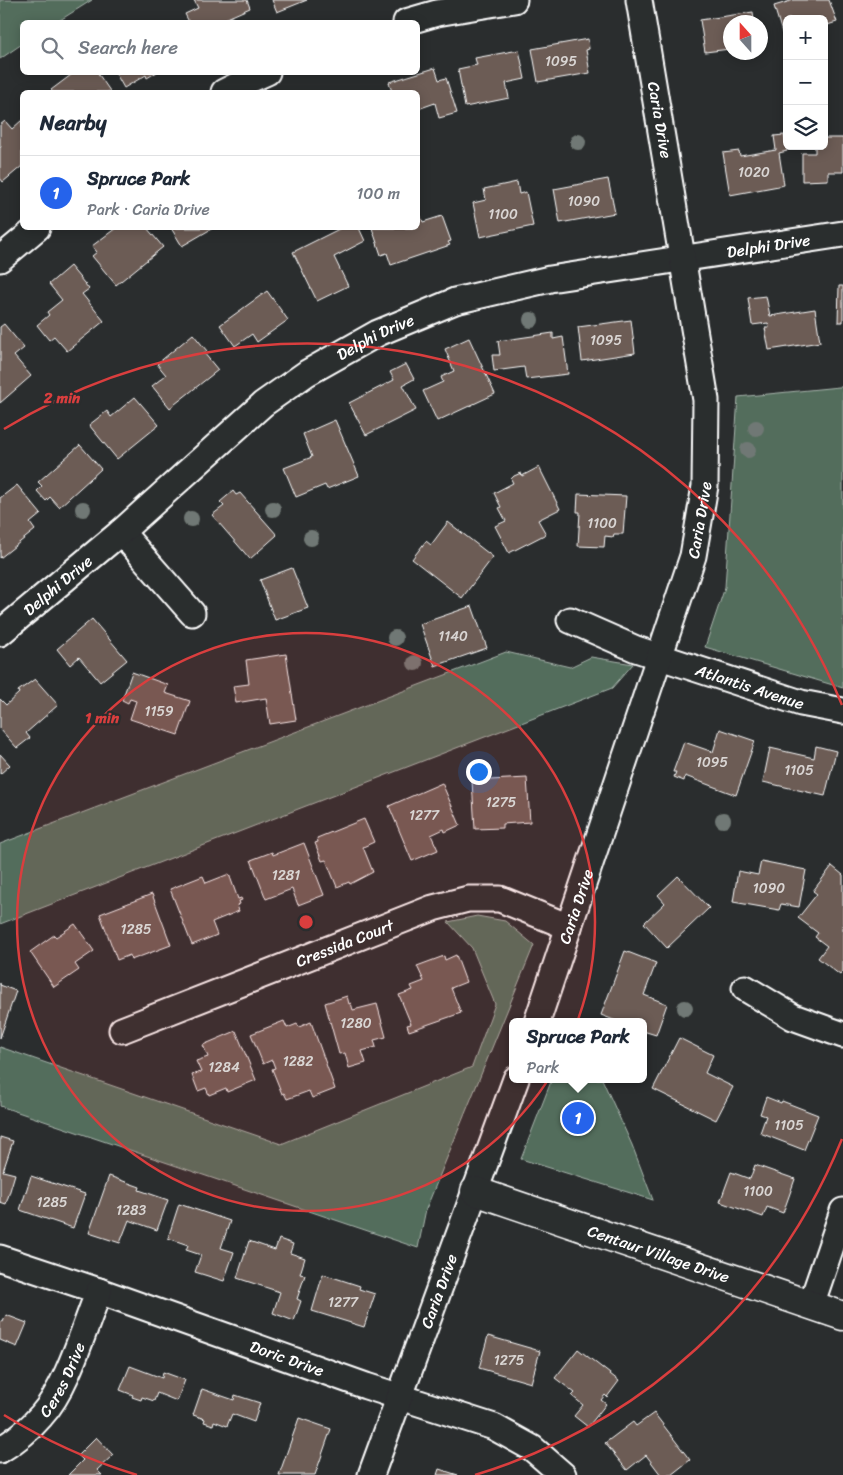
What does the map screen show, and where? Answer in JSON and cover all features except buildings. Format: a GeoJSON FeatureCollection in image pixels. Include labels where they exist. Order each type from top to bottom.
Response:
{"type":"FeatureCollection","features":[{"type":"Feature","properties":{"kind":"street"},"geometry":{"type":"LineString","coordinates":[[413,20],[437,13],[514,0]]}},
{"type":"Feature","properties":{"kind":"street","name":"Caria Drive"},"geometry":{"type":"LineString","coordinates":[[537,1018],[693,556],[705,486],[706,400],[639,0]]}},
{"type":"Feature","properties":{"kind":"street"},"geometry":{"type":"LineString","coordinates":[[228,90],[260,75]]}},
{"type":"Feature","properties":{"kind":"street"},"geometry":{"type":"LineString","coordinates":[[0,259],[35,230]]}},
{"type":"Feature","properties":{"kind":"street","name":"Delphi Drive"},"geometry":{"type":"LineString","coordinates":[[0,633],[121,532],[263,404],[307,373],[378,333],[454,301],[550,279],[843,234]]}},
{"type":"Feature","properties":{"kind":"street"},"geometry":{"type":"LineString","coordinates":[[121,532],[192,613]]}},
{"type":"Feature","properties":{"kind":"street","name":"Atlantis Avenue"},"geometry":{"type":"LineString","coordinates":[[570,620],[626,646],[801,703],[843,711]]}},
{"type":"Feature","properties":{"kind":"street","name":"Cressida Court"},"geometry":{"type":"LineString","coordinates":[[122,1030],[433,908],[468,899],[500,900],[569,926]]}},
{"type":"Feature","properties":{"kind":"street"},"geometry":{"type":"LineString","coordinates":[[745,988],[793,1017],[843,1035]]}},
{"type":"Feature","properties":{"kind":"street","name":"Caria Drive"},"geometry":{"type":"LineString","coordinates":[[371,1475],[515,1083]]}},
{"type":"Feature","properties":{"kind":"street","name":"Centaur Village Drive"},"geometry":{"type":"LineString","coordinates":[[475,1191],[843,1316]]}},
{"type":"Feature","properties":{"kind":"street"},"geometry":{"type":"LineString","coordinates":[[811,1305],[843,1211]]}},
{"type":"Feature","properties":{"kind":"street","name":"Doric Drive"},"geometry":{"type":"LineString","coordinates":[[0,1258],[99,1291],[366,1386],[494,1427],[532,1448],[563,1475]]}},
{"type":"Feature","properties":{"kind":"street","name":"Ceres Drive"},"geometry":{"type":"LineString","coordinates":[[0,1450],[17,1440],[42,1415],[62,1386],[99,1291]]}},
{"type":"Feature","properties":{"kind":"green space"},"geometry":{"type":"Polygon","coordinates":[[[0,0],[92,0],[60,20],[20,20],[20,45],[0,59],[0,0]]]}},
{"type":"Feature","properties":{"kind":"green space"},"geometry":{"type":"Polygon","coordinates":[[[843,387],[843,688],[705,647],[725,587],[738,397],[843,387]]]}},
{"type":"Feature","properties":{"kind":"green space"},"geometry":{"type":"Polygon","coordinates":[[[506,652],[570,667],[591,657],[633,664],[612,688],[0,924],[0,844],[506,652]]]}},
{"type":"Feature","properties":{"kind":"green space"},"geometry":{"type":"Polygon","coordinates":[[[477,916],[505,921],[534,945],[426,1209],[418,1248],[0,1106],[0,1047],[281,1144],[472,1067],[495,1004],[472,948],[448,922],[477,916]]]}},
{"type":"Feature","properties":{"kind":"green space"},"geometry":{"type":"Polygon","coordinates":[[[550,1083],[604,1083],[632,1145],[653,1200],[521,1159],[550,1083]]]}},
{"type":"Feature","properties":{"kind":"place","name":"Spruce Park"},"geometry":{"type":"Point","coordinates":[578,1118]}}]}
